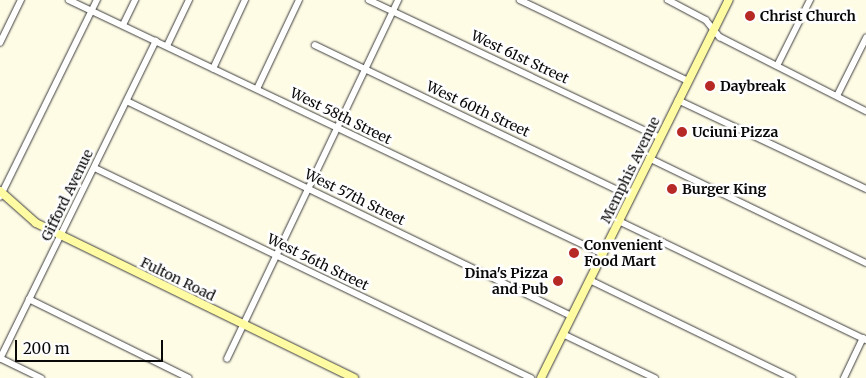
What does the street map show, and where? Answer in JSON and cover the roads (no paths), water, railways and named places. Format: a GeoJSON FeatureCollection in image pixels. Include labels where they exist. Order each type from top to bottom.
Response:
{"type":"FeatureCollection","features":[{"type":"Feature","properties":{"kind":"main road","name":"Memphis Avenue"},"geometry":{"type":"LineString","coordinates":[[541,378],[678,100],[730,0]]}},
{"type":"Feature","properties":{"kind":"main road","name":"Fulton Road"},"geometry":{"type":"LineString","coordinates":[[1,193],[23,214],[61,236],[354,378]]}},
{"type":"Feature","properties":{"kind":"street"},"geometry":{"type":"LineString","coordinates":[[0,43],[21,0]]}},
{"type":"Feature","properties":{"kind":"street","name":"West 58th Street"},"geometry":{"type":"LineString","coordinates":[[70,0],[603,254]]}},
{"type":"Feature","properties":{"kind":"street"},"geometry":{"type":"LineString","coordinates":[[1,193],[97,0]]}},
{"type":"Feature","properties":{"kind":"street"},"geometry":{"type":"LineString","coordinates":[[123,25],[135,0]]}},
{"type":"Feature","properties":{"kind":"street"},"geometry":{"type":"LineString","coordinates":[[167,46],[189,0]]}},
{"type":"Feature","properties":{"kind":"street"},"geometry":{"type":"LineString","coordinates":[[212,69],[245,0]]}},
{"type":"Feature","properties":{"kind":"street"},"geometry":{"type":"LineString","coordinates":[[258,89],[299,0]]}},
{"type":"Feature","properties":{"kind":"street","name":"West 61st Street"},"geometry":{"type":"LineString","coordinates":[[369,0],[659,138]]}},
{"type":"Feature","properties":{"kind":"street"},"geometry":{"type":"LineString","coordinates":[[227,359],[398,0]]}},
{"type":"Feature","properties":{"kind":"street"},"geometry":{"type":"LineString","coordinates":[[520,0],[688,81]]}},
{"type":"Feature","properties":{"kind":"street"},"geometry":{"type":"LineString","coordinates":[[668,0],[706,20],[714,31],[776,66],[866,111]]}},
{"type":"Feature","properties":{"kind":"street"},"geometry":{"type":"LineString","coordinates":[[776,66],[810,0]]}},
{"type":"Feature","properties":{"kind":"street"},"geometry":{"type":"LineString","coordinates":[[837,96],[866,38]]}},
{"type":"Feature","properties":{"kind":"street","name":"Gifford Avenue"},"geometry":{"type":"LineString","coordinates":[[0,358],[156,41]]}},
{"type":"Feature","properties":{"kind":"street","name":"West 60th Street"},"geometry":{"type":"LineString","coordinates":[[315,45],[630,196]]}},
{"type":"Feature","properties":{"kind":"street"},"geometry":{"type":"LineString","coordinates":[[678,100],[866,189]]}},
{"type":"Feature","properties":{"kind":"street","name":"West 57th Street"},"geometry":{"type":"LineString","coordinates":[[127,102],[572,316]]}},
{"type":"Feature","properties":{"kind":"street"},"geometry":{"type":"LineString","coordinates":[[649,158],[866,263]]}},
{"type":"Feature","properties":{"kind":"street","name":"West 56th Street"},"geometry":{"type":"LineString","coordinates":[[95,168],[531,378]]}},
{"type":"Feature","properties":{"kind":"street"},"geometry":{"type":"LineString","coordinates":[[618,221],[865,339],[844,378]]}},
{"type":"Feature","properties":{"kind":"street"},"geometry":{"type":"LineString","coordinates":[[590,280],[792,378]]}},
{"type":"Feature","properties":{"kind":"street"},"geometry":{"type":"LineString","coordinates":[[29,299],[189,378]]}},
{"type":"Feature","properties":{"kind":"street"},"geometry":{"type":"LineString","coordinates":[[563,334],[655,378]]}},
{"type":"Feature","properties":{"kind":"street"},"geometry":{"type":"LineString","coordinates":[[0,358],[41,378]]}},
{"type":"Feature","properties":{"kind":"place","name":"Christ Church"},"geometry":{"type":"Point","coordinates":[750,16]}},
{"type":"Feature","properties":{"kind":"place","name":"Daybreak"},"geometry":{"type":"Point","coordinates":[710,86]}},
{"type":"Feature","properties":{"kind":"place","name":"Uciuni Pizza"},"geometry":{"type":"Point","coordinates":[682,132]}},
{"type":"Feature","properties":{"kind":"place","name":"Burger King"},"geometry":{"type":"Point","coordinates":[672,189]}},
{"type":"Feature","properties":{"kind":"place","name":"Convenient Food Mart"},"geometry":{"type":"Point","coordinates":[574,253]}},
{"type":"Feature","properties":{"kind":"place","name":"Dina's Pizza and Pub"},"geometry":{"type":"Point","coordinates":[558,281]}}]}
